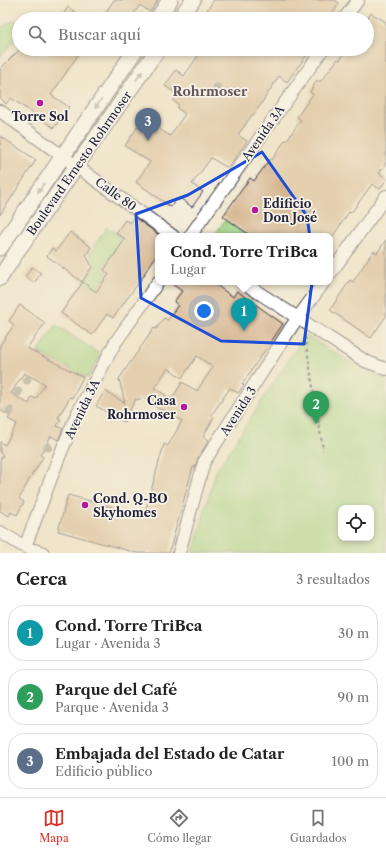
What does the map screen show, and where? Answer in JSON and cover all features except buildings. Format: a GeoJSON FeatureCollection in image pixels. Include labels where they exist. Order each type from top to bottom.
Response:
{"type":"FeatureCollection","features":[{"type":"Feature","properties":{"kind":"main road"},"geometry":{"type":"LineString","coordinates":[[162,12],[170,0]]}},
{"type":"Feature","properties":{"kind":"main road"},"geometry":{"type":"LineString","coordinates":[[184,12],[192,0]]}},
{"type":"Feature","properties":{"kind":"main road","name":"Boulevard Ernesto Rohrmoser"},"geometry":{"type":"LineString","coordinates":[[0,248],[131,56]]}},
{"type":"Feature","properties":{"kind":"main road","name":"Boulevard Ernesto Rohrmoser"},"geometry":{"type":"LineString","coordinates":[[0,278],[153,56]]}},
{"type":"Feature","properties":{"kind":"street"},"geometry":{"type":"LineString","coordinates":[[349,12],[358,0]]}},
{"type":"Feature","properties":{"kind":"street","name":"Avenida 3A"},"geometry":{"type":"LineString","coordinates":[[192,233],[318,56]]}},
{"type":"Feature","properties":{"kind":"street","name":"Calle 80"},"geometry":{"type":"LineString","coordinates":[[0,111],[169,233]]}},
{"type":"Feature","properties":{"kind":"street"},"geometry":{"type":"LineString","coordinates":[[333,270],[386,196]]}},
{"type":"Feature","properties":{"kind":"street","name":"Avenida 3A"},"geometry":{"type":"LineString","coordinates":[[25,546],[77,414],[115,343],[156,285]]}},
{"type":"Feature","properties":{"kind":"street"},"geometry":{"type":"LineString","coordinates":[[246,285],[295,322],[365,361],[386,369]]}},
{"type":"Feature","properties":{"kind":"street","name":"Avenida 3"},"geometry":{"type":"LineString","coordinates":[[179,553],[204,462],[295,322],[322,285]]}},
{"type":"Feature","properties":{"kind":"street"},"geometry":{"type":"LineString","coordinates":[[0,532],[25,546],[43,553]]}},
{"type":"Feature","properties":{"kind":"path"},"geometry":{"type":"LineString","coordinates":[[295,322],[305,335],[323,450]]}},
{"type":"Feature","properties":{"kind":"highlighted area"},"geometry":{"type":"Polygon","coordinates":[[[262,152],[307,216],[314,267],[304,344],[221,341],[141,298],[136,214],[188,195],[262,152]]]}},
{"type":"Feature","properties":{"kind":"green space"},"geometry":{"type":"Polygon","coordinates":[[[12,21],[12,43],[0,57],[0,28],[12,21]]]}},
{"type":"Feature","properties":{"kind":"green space"},"geometry":{"type":"Polygon","coordinates":[[[225,220],[244,233],[216,233],[225,220]]]}},
{"type":"Feature","properties":{"kind":"green space"},"geometry":{"type":"Polygon","coordinates":[[[107,227],[129,243],[125,248],[120,244],[102,270],[107,274],[96,290],[84,282],[95,265],[89,253],[107,227]]]}},
{"type":"Feature","properties":{"kind":"green space"},"geometry":{"type":"Polygon","coordinates":[[[56,325],[101,355],[88,378],[38,352],[56,325]]]}},
{"type":"Feature","properties":{"kind":"green space"},"geometry":{"type":"Polygon","coordinates":[[[305,335],[359,367],[386,378],[386,553],[193,553],[216,471],[305,335]]]}},
{"type":"Feature","properties":{"kind":"place","name":"Torre Sol"},"geometry":{"type":"Point","coordinates":[40,103]}},
{"type":"Feature","properties":{"kind":"place","name":"Embajada del Estado de Catar"},"geometry":{"type":"Point","coordinates":[148,141]}},
{"type":"Feature","properties":{"kind":"place","name":"Edificio Don José"},"geometry":{"type":"Point","coordinates":[255,210]}},
{"type":"Feature","properties":{"kind":"place","name":"Cond. Torre TriBca"},"geometry":{"type":"Point","coordinates":[244,331]}},
{"type":"Feature","properties":{"kind":"place","name":"Casa Rohrmoser"},"geometry":{"type":"Point","coordinates":[184,407]}},
{"type":"Feature","properties":{"kind":"place","name":"Parque del Café"},"geometry":{"type":"Point","coordinates":[316,424]}},
{"type":"Feature","properties":{"kind":"place","name":"Cond. Q-BO Skyhomes"},"geometry":{"type":"Point","coordinates":[85,505]}},
{"type":"Feature","properties":{"kind":"district","name":"Rohrmoser"},"geometry":{"type":"Point","coordinates":[210,91]}}]}
